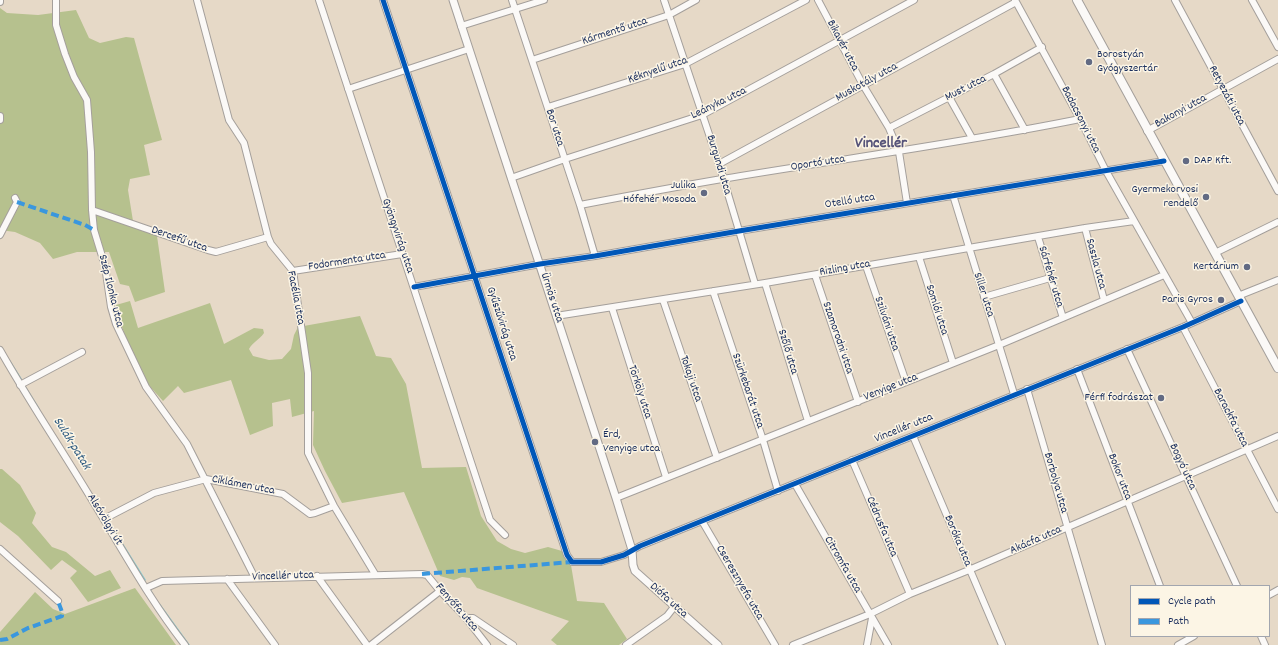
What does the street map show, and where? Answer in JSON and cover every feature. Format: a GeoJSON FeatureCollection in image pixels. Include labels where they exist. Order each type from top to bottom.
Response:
{"type":"FeatureCollection","features":[{"type":"Feature","properties":{"kind":"main road"},"geometry":{"type":"LineString","coordinates":[[1077,0],[1240,299],[1276,358],[1278,368]]}},
{"type":"Feature","properties":{"kind":"street","name":"Szép Ilonka utca"},"geometry":{"type":"LineString","coordinates":[[56,0],[56,25],[74,77],[87,100],[94,230],[105,266],[111,307],[116,324],[146,387],[187,444],[255,578]]}},
{"type":"Feature","properties":{"kind":"street","name":"Facélia utca"},"geometry":{"type":"LineString","coordinates":[[197,0],[228,120],[244,143],[268,237],[271,244],[293,271],[308,373],[308,453],[334,506],[375,574]]}},
{"type":"Feature","properties":{"kind":"street","name":"Gyöngyvirág utca"},"geometry":{"type":"LineString","coordinates":[[319,0],[490,520],[505,535]]}},
{"type":"Feature","properties":{"kind":"street","name":"Gyűszűvirág utca"},"geometry":{"type":"LineString","coordinates":[[383,0],[567,555],[572,562]]}},
{"type":"Feature","properties":{"kind":"street","name":"Ürmös utca"},"geometry":{"type":"LineString","coordinates":[[453,0],[468,50],[540,264],[632,550]]}},
{"type":"Feature","properties":{"kind":"street","name":"Bor utca"},"geometry":{"type":"LineString","coordinates":[[512,0],[580,205],[595,256]]}},
{"type":"Feature","properties":{"kind":"street"},"geometry":{"type":"LineString","coordinates":[[461,26],[544,0]]}},
{"type":"Feature","properties":{"kind":"street","name":"Burgundi utca"},"geometry":{"type":"LineString","coordinates":[[664,0],[718,164],[755,284]]}},
{"type":"Feature","properties":{"kind":"street","name":"Kármentő utca"},"geometry":{"type":"LineString","coordinates":[[532,60],[668,15],[696,0]]}},
{"type":"Feature","properties":{"kind":"street","name":"Kéknyelű utca"},"geometry":{"type":"LineString","coordinates":[[548,108],[685,64],[806,0]]}},
{"type":"Feature","properties":{"kind":"street","name":"Bikavér utca"},"geometry":{"type":"LineString","coordinates":[[818,0],[863,85],[889,128],[899,152],[907,203]]}},
{"type":"Feature","properties":{"kind":"street","name":"Leányka utca"},"geometry":{"type":"LineString","coordinates":[[511,178],[702,115],[914,0]]}},
{"type":"Feature","properties":{"kind":"street","name":"Retyezáti utca"},"geometry":{"type":"LineString","coordinates":[[1175,0],[1278,191]]}},
{"type":"Feature","properties":{"kind":"street"},"geometry":{"type":"LineString","coordinates":[[1252,0],[1278,47]]}},
{"type":"Feature","properties":{"kind":"street","name":"Badacsonyi utca"},"geometry":{"type":"LineString","coordinates":[[1016,1],[1042,47],[1106,171],[1192,323]]}},
{"type":"Feature","properties":{"kind":"street","name":"Muskotály utca"},"geometry":{"type":"LineString","coordinates":[[718,164],[1016,1]]}},
{"type":"Feature","properties":{"kind":"street","name":"Must utca"},"geometry":{"type":"LineString","coordinates":[[889,128],[994,74],[1042,47]]}},
{"type":"Feature","properties":{"kind":"street"},"geometry":{"type":"LineString","coordinates":[[348,89],[468,50]]}},
{"type":"Feature","properties":{"kind":"street","name":"Bakonyi utca"},"geometry":{"type":"LineString","coordinates":[[1148,131],[1278,59]]}},
{"type":"Feature","properties":{"kind":"street"},"geometry":{"type":"LineString","coordinates":[[994,74],[1025,130]]}},
{"type":"Feature","properties":{"kind":"street"},"geometry":{"type":"LineString","coordinates":[[949,97],[972,138]]}},
{"type":"Feature","properties":{"kind":"street","name":"Oportó utca"},"geometry":{"type":"LineString","coordinates":[[580,205],[722,179],[899,152],[1080,119]]}},
{"type":"Feature","properties":{"kind":"street","name":"Otelló utca"},"geometry":{"type":"LineString","coordinates":[[414,287],[540,264],[1164,161]]}},
{"type":"Feature","properties":{"kind":"street","name":"Siller utca"},"geometry":{"type":"LineString","coordinates":[[953,195],[1014,394]]}},
{"type":"Feature","properties":{"kind":"street"},"geometry":{"type":"LineString","coordinates":[[0,235],[17,202],[15,198]]}},
{"type":"Feature","properties":{"kind":"street","name":"Dercefű utca"},"geometry":{"type":"LineString","coordinates":[[92,210],[216,252],[268,237]]}},
{"type":"Feature","properties":{"kind":"street","name":"Rizling utca"},"geometry":{"type":"LineString","coordinates":[[556,316],[663,300],[1085,228],[1134,221]]}},
{"type":"Feature","properties":{"kind":"street"},"geometry":{"type":"LineString","coordinates":[[1215,253],[1278,222]]}},
{"type":"Feature","properties":{"kind":"street","name":"Saszla utca"},"geometry":{"type":"LineString","coordinates":[[1085,228],[1104,300]]}},
{"type":"Feature","properties":{"kind":"street","name":"Sárfehér utca"},"geometry":{"type":"LineString","coordinates":[[1038,237],[1063,318]]}},
{"type":"Feature","properties":{"kind":"street","name":"Fodormenta utca"},"geometry":{"type":"LineString","coordinates":[[293,271],[402,254]]}},
{"type":"Feature","properties":{"kind":"street","name":"Somlói utca"},"geometry":{"type":"LineString","coordinates":[[919,257],[953,363]]}},
{"type":"Feature","properties":{"kind":"street","name":"Szilváni utca"},"geometry":{"type":"LineString","coordinates":[[866,266],[906,382]]}},
{"type":"Feature","properties":{"kind":"street","name":"Szamorodni utca"},"geometry":{"type":"LineString","coordinates":[[815,274],[858,402]]}},
{"type":"Feature","properties":{"kind":"street","name":"Venyige utca"},"geometry":{"type":"LineString","coordinates":[[616,498],[999,345],[1164,275]]}},
{"type":"Feature","properties":{"kind":"street"},"geometry":{"type":"LineString","coordinates":[[984,297],[1050,278]]}},
{"type":"Feature","properties":{"kind":"street","name":"Vincellér utca"},"geometry":{"type":"LineString","coordinates":[[572,562],[601,562],[624,555],[632,550],[702,521],[1183,327],[1278,280]]}},
{"type":"Feature","properties":{"kind":"street","name":"Szőlő utca"},"geometry":{"type":"LineString","coordinates":[[765,283],[808,421]]}},
{"type":"Feature","properties":{"kind":"street","name":"Szürkebarát utca"},"geometry":{"type":"LineString","coordinates":[[713,291],[763,440],[778,491]]}},
{"type":"Feature","properties":{"kind":"street","name":"Tokaji utca"},"geometry":{"type":"LineString","coordinates":[[663,300],[717,458]]}},
{"type":"Feature","properties":{"kind":"street","name":"Törköly utca"},"geometry":{"type":"LineString","coordinates":[[612,308],[666,477]]}},
{"type":"Feature","properties":{"kind":"street","name":"Barackfa utca"},"geometry":{"type":"LineString","coordinates":[[1183,327],[1278,509]]}},
{"type":"Feature","properties":{"kind":"street","name":"Bogyó utca"},"geometry":{"type":"LineString","coordinates":[[1127,349],[1237,585]]}},
{"type":"Feature","properties":{"kind":"street","name":"Alsóvölgyi út"},"geometry":{"type":"LineString","coordinates":[[0,350],[146,588],[185,645]]}},
{"type":"Feature","properties":{"kind":"street"},"geometry":{"type":"LineString","coordinates":[[20,384],[82,352]]}},
{"type":"Feature","properties":{"kind":"street","name":"Bokor utca"},"geometry":{"type":"LineString","coordinates":[[1077,369],[1160,585]]}},
{"type":"Feature","properties":{"kind":"street","name":"Borbolya utca"},"geometry":{"type":"LineString","coordinates":[[1027,390],[1102,645]]}},
{"type":"Feature","properties":{"kind":"street","name":"Boróka utca"},"geometry":{"type":"LineString","coordinates":[[913,436],[1002,645]]}},
{"type":"Feature","properties":{"kind":"street","name":"Akácfa utca"},"geometry":{"type":"LineString","coordinates":[[794,645],[871,616],[910,594],[969,570],[1185,475],[1278,436]]}},
{"type":"Feature","properties":{"kind":"street","name":"Cédrusfa utca"},"geometry":{"type":"LineString","coordinates":[[852,460],[910,594]]}},
{"type":"Feature","properties":{"kind":"street","name":"Ciklámen utca"},"geometry":{"type":"LineString","coordinates":[[104,518],[154,493],[206,479],[284,494],[310,514],[334,506]]}},
{"type":"Feature","properties":{"kind":"street","name":"Citromfa utca"},"geometry":{"type":"LineString","coordinates":[[795,484],[888,645]]}},
{"type":"Feature","properties":{"kind":"street","name":"Cseresznyefa utca"},"geometry":{"type":"LineString","coordinates":[[702,521],[775,645]]}},
{"type":"Feature","properties":{"kind":"street"},"geometry":{"type":"LineString","coordinates":[[0,549],[58,601]]}},
{"type":"Feature","properties":{"kind":"street","name":"Diófa utca"},"geometry":{"type":"LineString","coordinates":[[632,550],[635,572],[718,645]]}},
{"type":"Feature","properties":{"kind":"street","name":"Vincellér utca"},"geometry":{"type":"LineString","coordinates":[[146,588],[162,581],[375,574],[422,574]]}},
{"type":"Feature","properties":{"kind":"street","name":"Fenyőfa utca"},"geometry":{"type":"LineString","coordinates":[[422,574],[427,575],[440,592],[466,618],[487,645]]}},
{"type":"Feature","properties":{"kind":"street"},"geometry":{"type":"LineString","coordinates":[[317,576],[367,645]]}},
{"type":"Feature","properties":{"kind":"street"},"geometry":{"type":"LineString","coordinates":[[227,579],[275,645]]}},
{"type":"Feature","properties":{"kind":"street"},"geometry":{"type":"LineString","coordinates":[[371,645],[440,592]]}},
{"type":"Feature","properties":{"kind":"street"},"geometry":{"type":"LineString","coordinates":[[626,645],[667,616],[674,607]]}},
{"type":"Feature","properties":{"kind":"street"},"geometry":{"type":"LineString","coordinates":[[867,645],[871,616]]}},
{"type":"Feature","properties":{"kind":"street"},"geometry":{"type":"LineString","coordinates":[[466,618],[473,618],[513,645]]}},
{"type":"Feature","properties":{"kind":"street"},"geometry":{"type":"LineString","coordinates":[[1180,644],[1192,637]]}},
{"type":"Feature","properties":{"kind":"green space"},"geometry":{"type":"Polygon","coordinates":[[[0,8],[7,13],[38,15],[76,10],[89,38],[100,43],[126,37],[134,38],[162,140],[144,145],[150,175],[130,179],[128,190],[133,221],[156,229],[165,292],[135,302],[129,286],[120,284],[109,252],[77,252],[53,259],[40,243],[15,232],[0,230],[0,8]]]}},
{"type":"Feature","properties":{"kind":"green space"},"geometry":{"type":"Polygon","coordinates":[[[130,301],[138,328],[210,303],[224,344],[254,328],[263,329],[264,333],[249,349],[253,356],[269,360],[282,359],[291,349],[294,335],[298,327],[360,316],[376,356],[391,358],[406,384],[422,468],[466,467],[481,516],[497,541],[511,549],[525,553],[548,547],[562,551],[571,565],[577,601],[604,603],[627,639],[619,645],[557,645],[551,640],[569,621],[477,588],[470,578],[462,577],[454,580],[440,576],[404,492],[342,503],[313,445],[314,411],[292,417],[290,399],[272,403],[273,426],[250,435],[231,380],[184,393],[178,386],[163,401],[146,382],[120,322],[116,305],[130,301]]]}},
{"type":"Feature","properties":{"kind":"green space"},"geometry":{"type":"Polygon","coordinates":[[[0,469],[2,469],[20,485],[36,513],[32,523],[52,547],[66,552],[95,576],[110,570],[121,588],[88,602],[70,578],[77,571],[62,560],[51,570],[18,536],[0,522],[0,469]]]}},
{"type":"Feature","properties":{"kind":"green space"},"geometry":{"type":"Polygon","coordinates":[[[135,588],[176,645],[0,645],[0,632],[35,592],[53,609],[65,614],[135,588]]]}},
{"type":"Feature","properties":{"kind":"waterway"},"geometry":{"type":"LineString","coordinates":[[9,360],[21,379]]}},
{"type":"Feature","properties":{"kind":"waterway","name":"Sulák-patak"},"geometry":{"type":"LineString","coordinates":[[24,385],[39,409]]}},
{"type":"Feature","properties":{"kind":"waterway","name":"Sulák-patak"},"geometry":{"type":"LineString","coordinates":[[108,521],[145,580]]}},
{"type":"Feature","properties":{"kind":"waterway","name":"Sulák-patak"},"geometry":{"type":"LineString","coordinates":[[151,591],[154,597]]}},
{"type":"Feature","properties":{"kind":"waterway","name":"Sulák-patak"},"geometry":{"type":"LineString","coordinates":[[160,605],[189,645]]}},
{"type":"Feature","properties":{"kind":"marked path"},"geometry":{"type":"LineString","coordinates":[[17,202],[85,225],[94,230]]}},
{"type":"Feature","properties":{"kind":"marked path"},"geometry":{"type":"LineString","coordinates":[[422,574],[572,562]]}},
{"type":"Feature","properties":{"kind":"marked path"},"geometry":{"type":"LineString","coordinates":[[0,640],[7,639],[28,628],[62,616],[58,601]]}},
{"type":"Feature","properties":{"kind":"cycle path"},"geometry":{"type":"LineString","coordinates":[[383,0],[567,555],[572,562],[601,562],[624,555],[640,546],[1183,327],[1241,301]]}},
{"type":"Feature","properties":{"kind":"cycle path"},"geometry":{"type":"LineString","coordinates":[[414,287],[540,264],[1164,161]]}},
{"type":"Feature","properties":{"kind":"place","name":"Borostyán Gyógyszertár"},"geometry":{"type":"Point","coordinates":[1089,62]}},
{"type":"Feature","properties":{"kind":"place","name":"DAP Kft."},"geometry":{"type":"Point","coordinates":[1186,161]}},
{"type":"Feature","properties":{"kind":"place","name":"Julika Hófehér Mosoda"},"geometry":{"type":"Point","coordinates":[704,193]}},
{"type":"Feature","properties":{"kind":"place","name":"Gyermekorvosi rendelő"},"geometry":{"type":"Point","coordinates":[1206,197]}},
{"type":"Feature","properties":{"kind":"place","name":"Kertárium"},"geometry":{"type":"Point","coordinates":[1247,267]}},
{"type":"Feature","properties":{"kind":"place","name":"Paris Gyros"},"geometry":{"type":"Point","coordinates":[1221,300]}},
{"type":"Feature","properties":{"kind":"place","name":"Férfi fodrászat"},"geometry":{"type":"Point","coordinates":[1161,398]}},
{"type":"Feature","properties":{"kind":"place","name":"Érd, Venyige utca"},"geometry":{"type":"Point","coordinates":[595,442]}},
{"type":"Feature","properties":{"kind":"district","name":"Vincellér"},"geometry":{"type":"Point","coordinates":[881,145]}}]}
